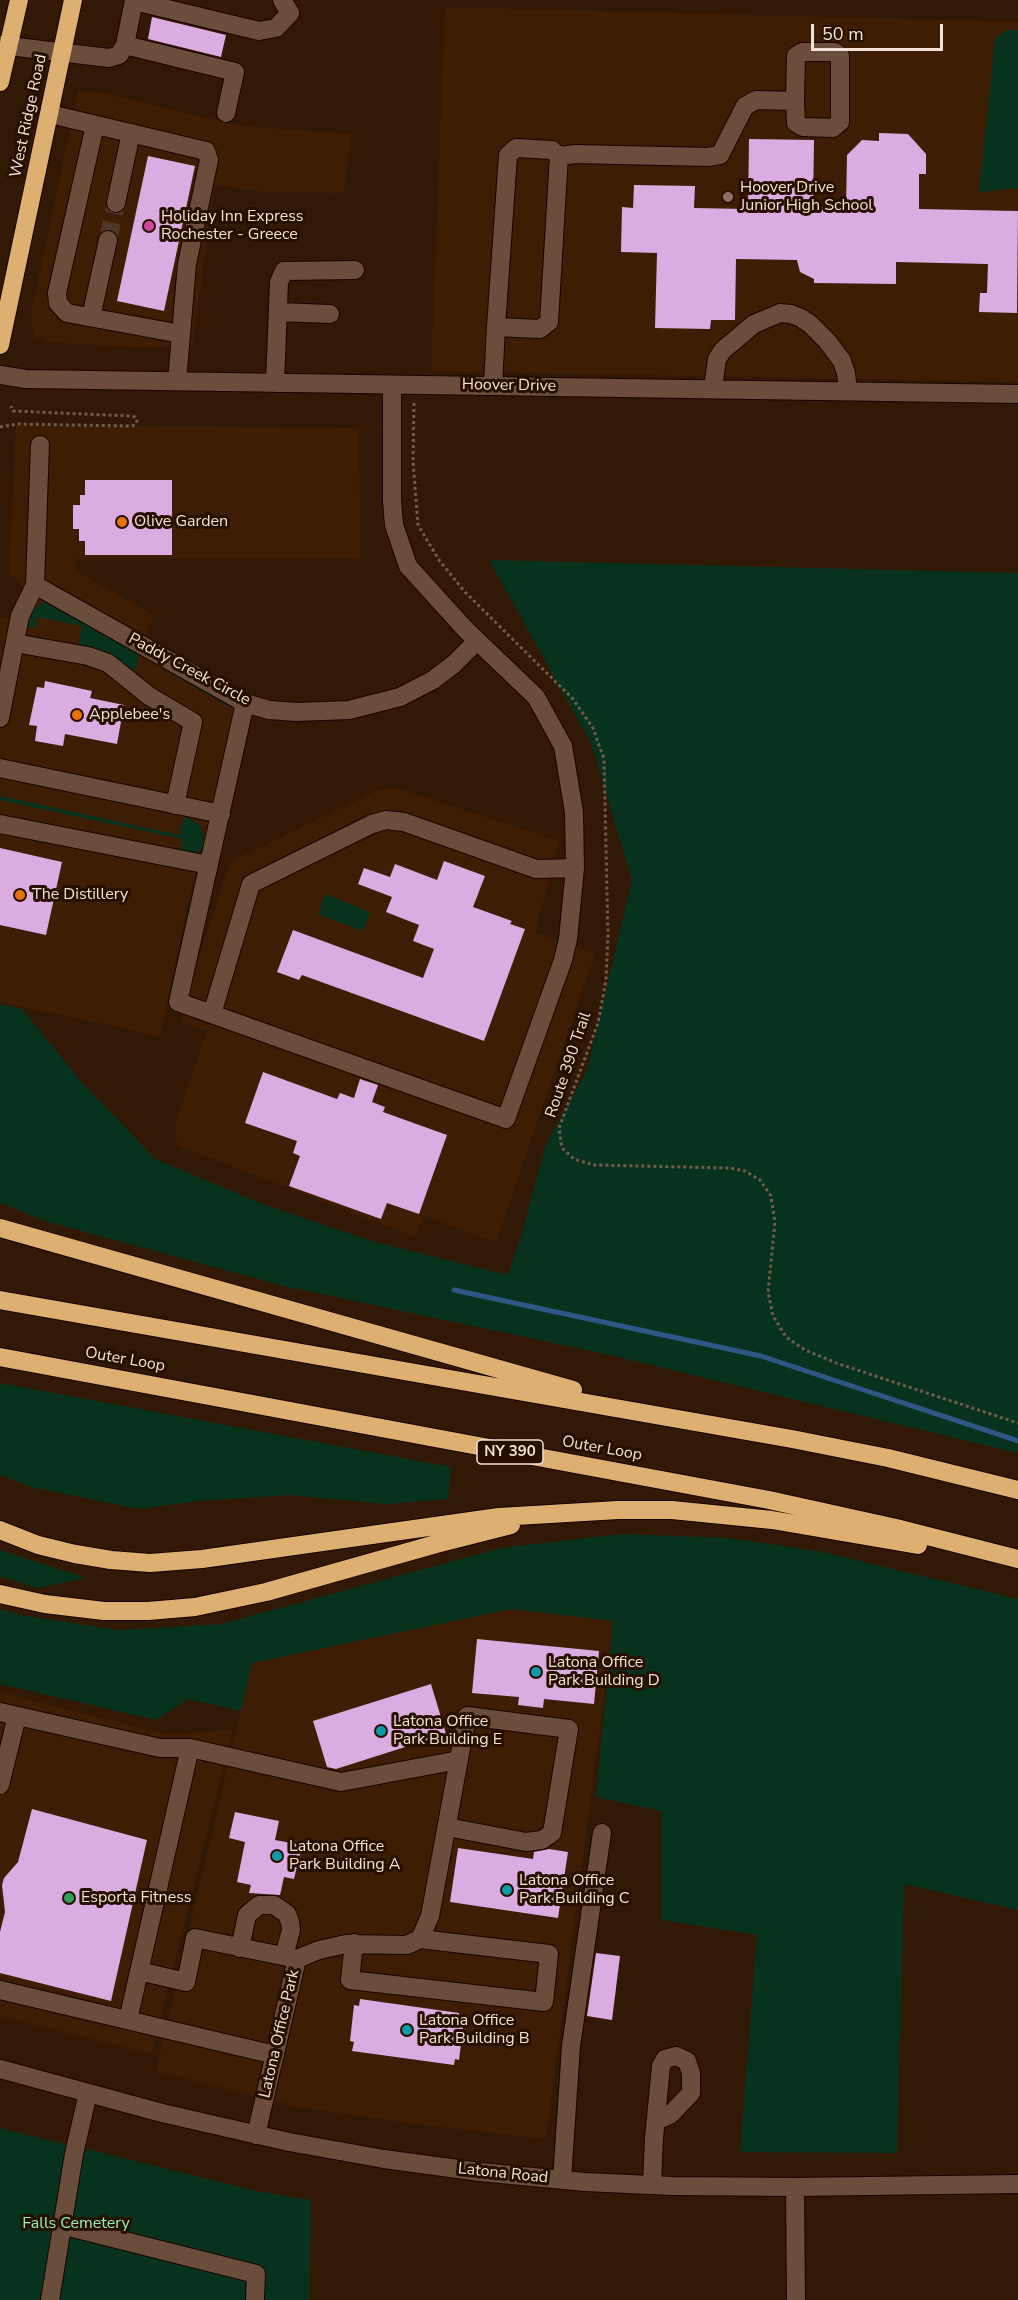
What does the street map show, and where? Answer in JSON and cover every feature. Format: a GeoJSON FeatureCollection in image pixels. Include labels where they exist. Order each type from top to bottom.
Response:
{"type":"FeatureCollection","features":[{"type":"Feature","properties":{"kind":"highway"},"geometry":{"type":"LineString","coordinates":[[0,82],[4,45],[19,0]]}},
{"type":"Feature","properties":{"kind":"highway","name":"West Ridge Road"},"geometry":{"type":"LineString","coordinates":[[0,345],[73,0]]}},
{"type":"Feature","properties":{"kind":"highway"},"geometry":{"type":"LineString","coordinates":[[0,1228],[380,1337],[700,1423]]}},
{"type":"Feature","properties":{"kind":"highway"},"geometry":{"type":"LineString","coordinates":[[0,1300],[877,1456],[1018,1490]]}},
{"type":"Feature","properties":{"kind":"highway","name":"Outer Loop"},"geometry":{"type":"LineString","coordinates":[[0,1357],[758,1498],[885,1526],[1018,1561]]}},
{"type":"Feature","properties":{"kind":"highway"},"geometry":{"type":"LineString","coordinates":[[0,1530],[32,1543],[75,1554],[150,1563],[202,1559],[480,1519],[598,1511],[672,1510],[724,1514],[1018,1561]]}},
{"type":"Feature","properties":{"kind":"highway"},"geometry":{"type":"LineString","coordinates":[[0,1594],[45,1604],[97,1611],[148,1611],[195,1607],[266,1592],[475,1534],[533,1521],[598,1511]]}},
{"type":"Feature","properties":{"kind":"street"},"geometry":{"type":"LineString","coordinates":[[4,45],[109,58],[119,55],[125,45],[134,1],[259,31],[276,28],[290,13],[282,0]]}},
{"type":"Feature","properties":{"kind":"street"},"geometry":{"type":"LineString","coordinates":[[125,45],[236,72],[226,114]]}},
{"type":"Feature","properties":{"kind":"street"},"geometry":{"type":"LineString","coordinates":[[802,52],[835,52],[840,56],[840,122],[833,128],[803,127],[796,123],[795,100],[796,56],[802,52]]}},
{"type":"Feature","properties":{"kind":"street"},"geometry":{"type":"LineString","coordinates":[[493,386],[508,155],[516,148],[552,150],[559,156],[576,154],[708,157],[720,155],[745,106],[756,100],[795,100]]}},
{"type":"Feature","properties":{"kind":"street"},"geometry":{"type":"LineString","coordinates":[[50,114],[206,151],[209,160],[188,264],[177,381]]}},
{"type":"Feature","properties":{"kind":"street"},"geometry":{"type":"LineString","coordinates":[[95,125],[57,293],[58,303],[67,313],[181,334]]}},
{"type":"Feature","properties":{"kind":"street"},"geometry":{"type":"LineString","coordinates":[[116,203],[131,133]]}},
{"type":"Feature","properties":{"kind":"street"},"geometry":{"type":"LineString","coordinates":[[496,327],[540,329],[549,322],[559,156]]}},
{"type":"Feature","properties":{"kind":"street"},"geometry":{"type":"LineString","coordinates":[[91,317],[108,240]]}},
{"type":"Feature","properties":{"kind":"street"},"geometry":{"type":"LineString","coordinates":[[275,383],[279,282],[284,271],[356,270]]}},
{"type":"Feature","properties":{"kind":"street"},"geometry":{"type":"LineString","coordinates":[[278,312],[330,314]]}},
{"type":"Feature","properties":{"kind":"street"},"geometry":{"type":"LineString","coordinates":[[713,388],[717,359],[723,350],[754,324],[780,313],[801,318],[827,341],[842,361],[848,391]]}},
{"type":"Feature","properties":{"kind":"street","name":"Hoover Drive"},"geometry":{"type":"LineString","coordinates":[[0,375],[26,379],[1018,394]]}},
{"type":"Feature","properties":{"kind":"street"},"geometry":{"type":"LineString","coordinates":[[245,702],[178,1002],[506,1119],[563,960],[568,939],[575,868],[574,812],[563,746],[536,697],[477,641],[408,566],[394,525],[392,385]]}},
{"type":"Feature","properties":{"kind":"street"},"geometry":{"type":"LineString","coordinates":[[0,718],[20,616],[35,585],[39,445]]}},
{"type":"Feature","properties":{"kind":"street","name":"Paddy Creek Circle"},"geometry":{"type":"LineString","coordinates":[[35,585],[245,702],[269,710],[297,712],[349,710],[400,697],[433,680],[454,664],[477,641]]}},
{"type":"Feature","properties":{"kind":"street"},"geometry":{"type":"LineString","coordinates":[[15,643],[88,656],[108,663],[148,696],[193,722],[175,805]]}},
{"type":"Feature","properties":{"kind":"street"},"geometry":{"type":"LineString","coordinates":[[0,768],[221,814]]}},
{"type":"Feature","properties":{"kind":"street"},"geometry":{"type":"LineString","coordinates":[[212,1014],[251,884],[372,824],[386,820],[404,822],[536,869],[575,868]]}},
{"type":"Feature","properties":{"kind":"street"},"geometry":{"type":"LineString","coordinates":[[0,824],[209,866]]}},
{"type":"Feature","properties":{"kind":"street"},"geometry":{"type":"LineString","coordinates":[[0,1785],[9,1714],[160,1748],[190,1748],[341,1782],[459,1760]]}},
{"type":"Feature","properties":{"kind":"street"},"geometry":{"type":"LineString","coordinates":[[420,1939],[430,1916],[467,1716],[568,1729],[552,1833],[542,1840],[526,1842],[447,1827]]}},
{"type":"Feature","properties":{"kind":"street"},"geometry":{"type":"LineString","coordinates":[[128,2020],[190,1748]]}},
{"type":"Feature","properties":{"kind":"street"},"geometry":{"type":"LineString","coordinates":[[562,2180],[571,2046],[602,1833]]}},
{"type":"Feature","properties":{"kind":"street"},"geometry":{"type":"LineString","coordinates":[[139,1971],[186,1982],[195,1938],[240,1948],[291,1958],[291,1930],[287,1914],[274,1905],[259,1905],[247,1916],[240,1948]]}},
{"type":"Feature","properties":{"kind":"street","name":"Latona Office Park"},"geometry":{"type":"LineString","coordinates":[[256,2135],[275,2055],[291,1958],[354,1943],[407,1945],[420,1939],[549,1954],[544,2002],[350,1980],[354,1943]]}},
{"type":"Feature","properties":{"kind":"street"},"geometry":{"type":"LineString","coordinates":[[0,1989],[275,2055]]}},
{"type":"Feature","properties":{"kind":"street","name":"Latona Road"},"geometry":{"type":"LineString","coordinates":[[0,2069],[162,2113],[320,2148],[405,2162],[562,2180],[652,2185],[795,2187],[1018,2184]]}},
{"type":"Feature","properties":{"kind":"street"},"geometry":{"type":"LineString","coordinates":[[50,2300],[74,2154],[88,2093]]}},
{"type":"Feature","properties":{"kind":"street"},"geometry":{"type":"LineString","coordinates":[[652,2185],[656,2121]]}},
{"type":"Feature","properties":{"kind":"street"},"geometry":{"type":"LineString","coordinates":[[795,2187],[796,2300]]}},
{"type":"Feature","properties":{"kind":"street"},"geometry":{"type":"LineString","coordinates":[[61,2225],[256,2274],[255,2300]]}},
{"type":"Feature","properties":{"kind":"path","name":"Route 390 Trail"},"geometry":{"type":"LineString","coordinates":[[414,403],[413,461],[418,525],[439,560],[464,591],[573,699],[593,728],[604,759],[608,936],[606,980],[598,1023],[559,1128],[562,1148],[574,1159],[594,1165],[730,1168],[745,1171],[759,1180],[771,1196],[775,1222],[768,1292],[773,1316],[786,1337],[806,1350],[839,1364],[1018,1423]]}},
{"type":"Feature","properties":{"kind":"path"},"geometry":{"type":"LineString","coordinates":[[0,428],[17,424],[131,426],[137,423],[137,419],[131,416],[13,411],[11,406]]}},
{"type":"Feature","properties":{"kind":"shaded area","name":"Hoover Drive Junior High School"},"geometry":{"type":"Polygon","coordinates":[[[445,7],[1018,22],[1018,382],[431,371],[445,7]]]}},
{"type":"Feature","properties":{"kind":"shaded area"},"geometry":{"type":"Polygon","coordinates":[[[78,91],[101,93],[242,126],[352,134],[343,193],[264,192],[215,185],[192,347],[127,347],[47,342],[34,336],[31,314],[78,91]]]}},
{"type":"Feature","properties":{"kind":"shaded area"},"geometry":{"type":"Polygon","coordinates":[[[16,425],[359,428],[360,558],[76,559],[76,571],[154,615],[145,636],[238,687],[207,840],[190,893],[160,1036],[0,1002],[0,617],[10,619],[24,588],[9,572],[16,425]]]}},
{"type":"Feature","properties":{"kind":"shaded area"},"geometry":{"type":"Polygon","coordinates":[[[380,789],[400,789],[559,841],[535,932],[595,954],[496,1242],[424,1216],[415,1237],[177,1145],[175,1124],[207,1031],[181,1022],[230,862],[380,789]]]}},
{"type":"Feature","properties":{"kind":"shaded area"},"geometry":{"type":"Polygon","coordinates":[[[511,1609],[614,1621],[546,2139],[299,2107],[156,2071],[252,1663],[511,1609]]]}},
{"type":"Feature","properties":{"kind":"shaded area"},"geometry":{"type":"Polygon","coordinates":[[[0,1692],[171,1735],[233,1729],[152,2054],[0,2016],[0,1692]]]}},
{"type":"Feature","properties":{"kind":"green space"},"geometry":{"type":"Polygon","coordinates":[[[1007,30],[1018,30],[1018,188],[979,192],[995,38],[1007,30]]]}},
{"type":"Feature","properties":{"kind":"green space"},"geometry":{"type":"Polygon","coordinates":[[[489,560],[1018,573],[1018,1453],[601,1353],[288,1287],[48,1222],[0,1203],[0,1004],[22,1009],[79,1079],[155,1159],[265,1205],[368,1240],[508,1275],[546,1145],[587,1070],[632,880],[591,743],[489,560]]]}},
{"type":"Feature","properties":{"kind":"green space"},"geometry":{"type":"Polygon","coordinates":[[[43,603],[55,604],[230,704],[229,707],[139,655],[135,671],[92,650],[78,647],[82,626],[37,617],[35,628],[25,626],[28,612],[43,603]]]}},
{"type":"Feature","properties":{"kind":"green space"},"geometry":{"type":"Polygon","coordinates":[[[0,796],[179,835],[184,817],[189,818],[200,825],[204,836],[203,848],[195,855],[180,852],[182,839],[0,800],[0,796]]]}},
{"type":"Feature","properties":{"kind":"green space"},"geometry":{"type":"Polygon","coordinates":[[[325,894],[370,912],[363,931],[318,914],[325,894]]]}},
{"type":"Feature","properties":{"kind":"green space"},"geometry":{"type":"Polygon","coordinates":[[[0,1383],[451,1467],[448,1499],[386,1504],[289,1495],[197,1501],[139,1509],[31,1487],[0,1475],[0,1383]]]}},
{"type":"Feature","properties":{"kind":"green space"},"geometry":{"type":"Polygon","coordinates":[[[621,1534],[728,1538],[818,1551],[1018,1599],[1018,1910],[904,1884],[897,2153],[740,2152],[757,1935],[661,1920],[661,1811],[596,1797],[613,1621],[511,1609],[252,1663],[241,1711],[188,1699],[156,1720],[0,1684],[0,1609],[20,1615],[118,1630],[221,1624],[501,1548],[621,1534]]]}},
{"type":"Feature","properties":{"kind":"green space"},"geometry":{"type":"Polygon","coordinates":[[[0,1550],[86,1578],[37,1588],[0,1576],[0,1550]]]}},
{"type":"Feature","properties":{"kind":"green space","name":"Falls Cemetery"},"geometry":{"type":"Polygon","coordinates":[[[0,2128],[256,2191],[311,2200],[309,2300],[0,2300],[0,2128]]]}},
{"type":"Feature","properties":{"kind":"building"},"geometry":{"type":"Polygon","coordinates":[[[152,17],[226,35],[221,57],[148,39],[152,17]]]}},
{"type":"Feature","properties":{"kind":"building"},"geometry":{"type":"Polygon","coordinates":[[[879,133],[908,134],[926,154],[926,174],[919,174],[919,209],[1018,211],[1017,313],[979,312],[980,293],[987,293],[988,264],[896,262],[896,284],[814,283],[814,279],[800,272],[797,260],[736,259],[735,320],[711,320],[710,329],[655,328],[657,253],[621,252],[622,207],[633,208],[634,185],[695,186],[694,208],[748,209],[749,139],[814,140],[813,207],[846,208],[847,155],[862,140],[879,141],[879,133]]]}},
{"type":"Feature","properties":{"kind":"building"},"geometry":{"type":"Polygon","coordinates":[[[148,156],[195,166],[164,311],[117,301],[148,156]]]}},
{"type":"Feature","properties":{"kind":"building","name":"Olive Garden"},"geometry":{"type":"Polygon","coordinates":[[[85,480],[172,480],[172,555],[85,555],[85,541],[79,541],[79,529],[73,529],[73,505],[80,505],[80,495],[85,495],[85,480]]]}},
{"type":"Feature","properties":{"kind":"building","name":"Applebee's"},"geometry":{"type":"Polygon","coordinates":[[[45,681],[92,691],[90,698],[124,705],[117,744],[65,734],[63,746],[35,741],[37,726],[29,725],[37,687],[44,688],[45,681]]]}},
{"type":"Feature","properties":{"kind":"building"},"geometry":{"type":"Polygon","coordinates":[[[0,848],[62,862],[46,935],[0,925],[0,848]]]}},
{"type":"Feature","properties":{"kind":"building"},"geometry":{"type":"Polygon","coordinates":[[[444,861],[485,876],[473,907],[512,921],[510,924],[525,929],[484,1041],[302,975],[299,980],[277,972],[293,930],[423,978],[434,949],[413,941],[419,925],[386,912],[392,897],[358,884],[364,868],[390,877],[395,864],[437,880],[444,861]]]}},
{"type":"Feature","properties":{"kind":"building"},"geometry":{"type":"Polygon","coordinates":[[[263,1072],[337,1099],[340,1093],[354,1098],[360,1079],[378,1085],[372,1102],[385,1107],[383,1112],[447,1135],[419,1214],[387,1203],[381,1219],[289,1186],[300,1156],[293,1153],[297,1141],[245,1123],[263,1072]]]}},
{"type":"Feature","properties":{"kind":"building","name":"Latona Office Park Building D"},"geometry":{"type":"Polygon","coordinates":[[[477,1639],[599,1651],[594,1704],[544,1699],[543,1708],[518,1705],[519,1697],[472,1693],[477,1639]]]}},
{"type":"Feature","properties":{"kind":"building","name":"Latona Office Park Building E"},"geometry":{"type":"Polygon","coordinates":[[[431,1684],[446,1734],[336,1769],[327,1767],[313,1721],[431,1684]]]}},
{"type":"Feature","properties":{"kind":"building","name":"Esporta Fitness"},"geometry":{"type":"Polygon","coordinates":[[[32,1809],[147,1840],[111,2001],[0,1973],[0,1932],[5,1912],[2,1885],[4,1878],[18,1862],[32,1809]]]}},
{"type":"Feature","properties":{"kind":"building","name":"Latona Office Park Building A"},"geometry":{"type":"Polygon","coordinates":[[[235,1812],[279,1821],[275,1840],[302,1845],[294,1879],[284,1877],[280,1895],[249,1893],[251,1885],[237,1882],[245,1842],[229,1838],[235,1812]]]}},
{"type":"Feature","properties":{"kind":"building","name":"Latona Office Park Building C"},"geometry":{"type":"Polygon","coordinates":[[[458,1848],[533,1859],[534,1852],[549,1849],[568,1852],[558,1918],[450,1902],[458,1848]]]}},
{"type":"Feature","properties":{"kind":"building"},"geometry":{"type":"Polygon","coordinates":[[[596,1953],[620,1956],[612,2020],[587,2016],[596,1953]]]}},
{"type":"Feature","properties":{"kind":"building","name":"Latona Office Park Building B"},"geometry":{"type":"Polygon","coordinates":[[[360,1999],[459,2013],[459,2019],[464,2020],[459,2060],[455,2059],[454,2065],[352,2051],[354,2042],[350,2041],[354,2005],[359,2006],[360,1999]]]}},
{"type":"Feature","properties":{"kind":"waterway"},"geometry":{"type":"LineString","coordinates":[[454,1290],[761,1356],[1018,1441]]}},
{"type":"Feature","properties":{"kind":"tunnel"},"geometry":{"type":"LineString","coordinates":[[108,240],[116,203]]}},
{"type":"Feature","properties":{"kind":"place","name":"Hoover Drive Junior High School"},"geometry":{"type":"Point","coordinates":[728,197]}},
{"type":"Feature","properties":{"kind":"place","name":"Holiday Inn Express Rochester - Greece"},"geometry":{"type":"Point","coordinates":[149,226]}},
{"type":"Feature","properties":{"kind":"place","name":"Olive Garden"},"geometry":{"type":"Point","coordinates":[122,522]}},
{"type":"Feature","properties":{"kind":"place","name":"Applebee's"},"geometry":{"type":"Point","coordinates":[77,715]}},
{"type":"Feature","properties":{"kind":"place","name":"The Distillery"},"geometry":{"type":"Point","coordinates":[20,895]}},
{"type":"Feature","properties":{"kind":"place","name":"Latona Office Park Building D"},"geometry":{"type":"Point","coordinates":[536,1672]}},
{"type":"Feature","properties":{"kind":"place","name":"Latona Office Park Building E"},"geometry":{"type":"Point","coordinates":[381,1731]}},
{"type":"Feature","properties":{"kind":"place","name":"Latona Office Park Building A"},"geometry":{"type":"Point","coordinates":[277,1856]}},
{"type":"Feature","properties":{"kind":"place","name":"Latona Office Park Building C"},"geometry":{"type":"Point","coordinates":[507,1890]}},
{"type":"Feature","properties":{"kind":"place","name":"Esporta Fitness"},"geometry":{"type":"Point","coordinates":[69,1898]}},
{"type":"Feature","properties":{"kind":"place","name":"Latona Office Park Building B"},"geometry":{"type":"Point","coordinates":[407,2030]}}]}
